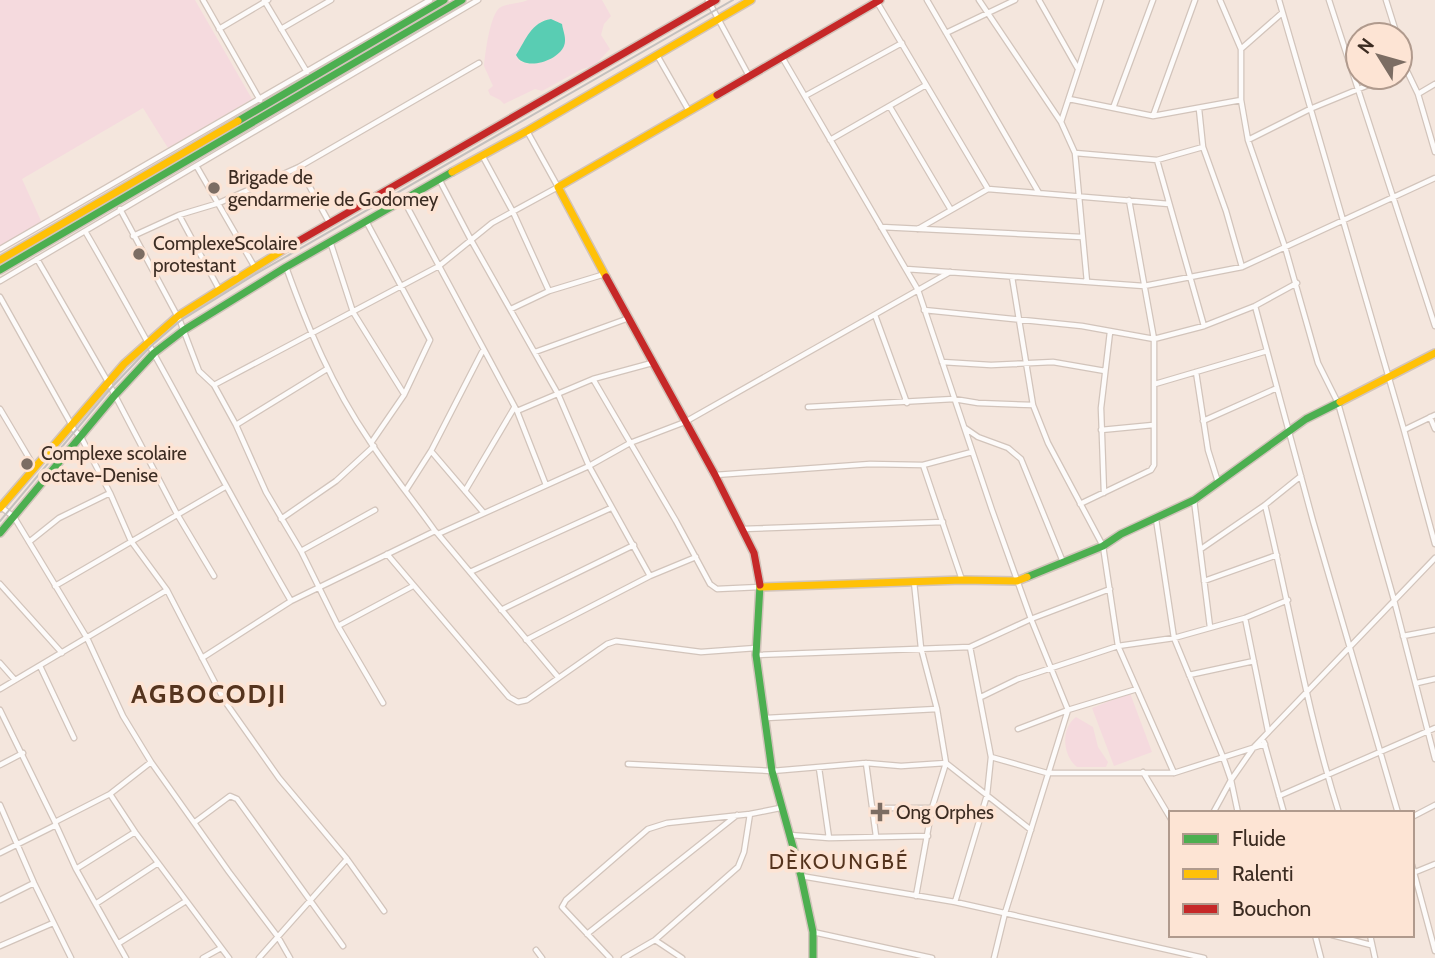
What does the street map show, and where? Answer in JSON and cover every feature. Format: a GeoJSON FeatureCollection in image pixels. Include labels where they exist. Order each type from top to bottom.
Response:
{"type":"FeatureCollection","features":[{"type":"Feature","properties":{"kind":"main road"},"geometry":{"type":"LineString","coordinates":[[0,260],[444,0]]}},
{"type":"Feature","properties":{"kind":"main road"},"geometry":{"type":"LineString","coordinates":[[0,270],[462,0]]}},
{"type":"Feature","properties":{"kind":"main road"},"geometry":{"type":"LineString","coordinates":[[0,533],[115,395],[154,353],[184,330],[366,220],[527,131],[751,0]]}},
{"type":"Feature","properties":{"kind":"main road"},"geometry":{"type":"LineString","coordinates":[[0,508],[108,382],[178,316],[254,266],[711,1]]}},
{"type":"Feature","properties":{"kind":"main road"},"geometry":{"type":"LineString","coordinates":[[813,958],[813,932],[801,876],[780,808],[772,771],[756,652],[760,587],[754,553],[715,475],[558,187],[878,1]]}},
{"type":"Feature","properties":{"kind":"main road"},"geometry":{"type":"LineString","coordinates":[[760,587],[962,580],[1017,581],[1103,546],[1121,534],[1194,500],[1306,419],[1435,354]]}},
{"type":"Feature","properties":{"kind":"street"},"geometry":{"type":"LineString","coordinates":[[203,0],[260,100]]}},
{"type":"Feature","properties":{"kind":"street"},"geometry":{"type":"LineString","coordinates":[[282,29],[331,0]]}},
{"type":"Feature","properties":{"kind":"street"},"geometry":{"type":"LineString","coordinates":[[416,0],[420,7]]}},
{"type":"Feature","properties":{"kind":"street"},"geometry":{"type":"LineString","coordinates":[[0,249],[430,0]]}},
{"type":"Feature","properties":{"kind":"street"},"geometry":{"type":"LineString","coordinates":[[0,281],[478,0]]}},
{"type":"Feature","properties":{"kind":"street"},"geometry":{"type":"LineString","coordinates":[[927,0],[1040,193]]}},
{"type":"Feature","properties":{"kind":"street"},"geometry":{"type":"LineString","coordinates":[[979,0],[1061,122],[1075,153],[1087,282]]}},
{"type":"Feature","properties":{"kind":"street"},"geometry":{"type":"LineString","coordinates":[[946,33],[1015,0]]}},
{"type":"Feature","properties":{"kind":"street"},"geometry":{"type":"LineString","coordinates":[[1039,0],[1078,69]]}},
{"type":"Feature","properties":{"kind":"street"},"geometry":{"type":"LineString","coordinates":[[1061,122],[1101,0]]}},
{"type":"Feature","properties":{"kind":"street"},"geometry":{"type":"LineString","coordinates":[[1112,108],[1153,0]]}},
{"type":"Feature","properties":{"kind":"street"},"geometry":{"type":"LineString","coordinates":[[1153,116],[1195,0]]}},
{"type":"Feature","properties":{"kind":"street"},"geometry":{"type":"LineString","coordinates":[[1220,0],[1241,49],[1242,118],[1248,140],[1297,283],[1318,363],[1338,403],[1395,600],[1435,759]]}},
{"type":"Feature","properties":{"kind":"street"},"geometry":{"type":"LineString","coordinates":[[1279,0],[1405,430],[1435,544]]}},
{"type":"Feature","properties":{"kind":"street"},"geometry":{"type":"LineString","coordinates":[[1329,0],[1344,45]]}},
{"type":"Feature","properties":{"kind":"street"},"geometry":{"type":"LineString","coordinates":[[1386,0],[1393,21]]}},
{"type":"Feature","properties":{"kind":"street"},"geometry":{"type":"LineString","coordinates":[[219,29],[266,1],[307,72]]}},
{"type":"Feature","properties":{"kind":"street"},"geometry":{"type":"LineString","coordinates":[[711,1],[717,18],[749,76]]}},
{"type":"Feature","properties":{"kind":"street"},"geometry":{"type":"LineString","coordinates":[[878,1],[988,189]]}},
{"type":"Feature","properties":{"kind":"street"},"geometry":{"type":"LineString","coordinates":[[1241,49],[1282,13]]}},
{"type":"Feature","properties":{"kind":"street"},"geometry":{"type":"LineString","coordinates":[[805,96],[902,43]]}},
{"type":"Feature","properties":{"kind":"street"},"geometry":{"type":"LineString","coordinates":[[657,54],[689,111]]}},
{"type":"Feature","properties":{"kind":"street"},"geometry":{"type":"LineString","coordinates":[[782,57],[918,290],[1017,581],[1068,710],[1005,913],[994,958]]}},
{"type":"Feature","properties":{"kind":"street"},"geometry":{"type":"LineString","coordinates":[[133,236],[179,215],[219,203],[299,167],[479,63]]}},
{"type":"Feature","properties":{"kind":"street"},"geometry":{"type":"LineString","coordinates":[[1414,84],[1435,152]]}},
{"type":"Feature","properties":{"kind":"street"},"geometry":{"type":"LineString","coordinates":[[1419,94],[1435,84]]}},
{"type":"Feature","properties":{"kind":"street"},"geometry":{"type":"LineString","coordinates":[[830,140],[926,85]]}},
{"type":"Feature","properties":{"kind":"street"},"geometry":{"type":"LineString","coordinates":[[1248,140],[1310,108],[1356,91]]}},
{"type":"Feature","properties":{"kind":"street"},"geometry":{"type":"LineString","coordinates":[[1359,91],[1435,326]]}},
{"type":"Feature","properties":{"kind":"street"},"geometry":{"type":"LineString","coordinates":[[1069,99],[1153,116],[1241,100]]}},
{"type":"Feature","properties":{"kind":"street"},"geometry":{"type":"LineString","coordinates":[[890,107],[951,210]]}},
{"type":"Feature","properties":{"kind":"street"},"geometry":{"type":"LineString","coordinates":[[1199,109],[1203,147],[1242,267]]}},
{"type":"Feature","properties":{"kind":"street"},"geometry":{"type":"LineString","coordinates":[[214,385],[439,266],[492,223],[558,187],[527,131]]}},
{"type":"Feature","properties":{"kind":"street"},"geometry":{"type":"LineString","coordinates":[[1075,153],[1157,160],[1203,147]]}},
{"type":"Feature","properties":{"kind":"street"},"geometry":{"type":"LineString","coordinates":[[482,155],[513,212],[549,291]]}},
{"type":"Feature","properties":{"kind":"street"},"geometry":{"type":"LineString","coordinates":[[1157,160],[1204,327]]}},
{"type":"Feature","properties":{"kind":"street"},"geometry":{"type":"LineString","coordinates":[[197,167],[254,266]]}},
{"type":"Feature","properties":{"kind":"street"},"geometry":{"type":"LineString","coordinates":[[299,167],[330,224]]}},
{"type":"Feature","properties":{"kind":"street"},"geometry":{"type":"LineString","coordinates":[[905,269],[1144,286],[1242,267],[1435,178]]}},
{"type":"Feature","properties":{"kind":"street"},"geometry":{"type":"LineString","coordinates":[[439,179],[558,394],[589,466],[650,576]]}},
{"type":"Feature","properties":{"kind":"street"},"geometry":{"type":"LineString","coordinates":[[918,229],[988,189],[1169,204]]}},
{"type":"Feature","properties":{"kind":"street"},"geometry":{"type":"LineString","coordinates":[[403,199],[515,409],[546,485]]}},
{"type":"Feature","properties":{"kind":"street"},"geometry":{"type":"LineString","coordinates":[[1080,504],[1153,468],[1154,339],[1129,201]]}},
{"type":"Feature","properties":{"kind":"street"},"geometry":{"type":"LineString","coordinates":[[120,209],[178,316],[199,371],[214,385],[236,425],[266,492],[383,703]]}},
{"type":"Feature","properties":{"kind":"street"},"geometry":{"type":"LineString","coordinates":[[179,215],[219,289]]}},
{"type":"Feature","properties":{"kind":"street"},"geometry":{"type":"LineString","coordinates":[[281,519],[336,481],[372,445],[404,395],[430,340],[366,220]]}},
{"type":"Feature","properties":{"kind":"street"},"geometry":{"type":"LineString","coordinates":[[881,227],[1083,237]]}},
{"type":"Feature","properties":{"kind":"street"},"geometry":{"type":"LineString","coordinates":[[85,231],[149,341],[225,486],[291,601]]}},
{"type":"Feature","properties":{"kind":"street"},"geometry":{"type":"LineString","coordinates":[[330,241],[352,312],[404,395]]}},
{"type":"Feature","properties":{"kind":"street"},"geometry":{"type":"LineString","coordinates":[[37,260],[108,382],[177,514],[214,576]]}},
{"type":"Feature","properties":{"kind":"street"},"geometry":{"type":"LineString","coordinates":[[286,267],[310,335],[372,445],[437,532],[558,677]]}},
{"type":"Feature","properties":{"kind":"street"},"geometry":{"type":"LineString","coordinates":[[202,658],[291,601],[387,554],[589,466],[630,443],[685,422],[950,272]]}},
{"type":"Feature","properties":{"kind":"street"},"geometry":{"type":"LineString","coordinates":[[511,309],[549,291],[605,274]]}},
{"type":"Feature","properties":{"kind":"street"},"geometry":{"type":"LineString","coordinates":[[1012,276],[1033,405],[1048,443],[1103,546],[1118,646],[1174,773]]}},
{"type":"Feature","properties":{"kind":"street"},"geometry":{"type":"LineString","coordinates":[[924,310],[1020,322],[1082,326],[1154,339],[1204,327],[1255,306],[1297,283]]}},
{"type":"Feature","properties":{"kind":"street"},"geometry":{"type":"LineString","coordinates":[[0,297],[80,437],[110,493],[131,541],[167,590],[223,700],[279,778],[348,859],[384,911]]}},
{"type":"Feature","properties":{"kind":"street"},"geometry":{"type":"LineString","coordinates":[[1255,306],[1397,811]]}},
{"type":"Feature","properties":{"kind":"street"},"geometry":{"type":"LineString","coordinates":[[875,315],[907,403]]}},
{"type":"Feature","properties":{"kind":"street"},"geometry":{"type":"LineString","coordinates":[[535,352],[629,318]]}},
{"type":"Feature","properties":{"kind":"street"},"geometry":{"type":"LineString","coordinates":[[1104,492],[1101,430],[1110,332]]}},
{"type":"Feature","properties":{"kind":"street"},"geometry":{"type":"LineString","coordinates":[[406,490],[431,451],[483,351]]}},
{"type":"Feature","properties":{"kind":"street"},"geometry":{"type":"LineString","coordinates":[[1155,384],[1267,351]]}},
{"type":"Feature","properties":{"kind":"street"},"geometry":{"type":"LineString","coordinates":[[942,362],[991,365],[1074,364],[1105,371]]}},
{"type":"Feature","properties":{"kind":"street"},"geometry":{"type":"LineString","coordinates":[[465,491],[515,409],[593,379],[652,363]]}},
{"type":"Feature","properties":{"kind":"street"},"geometry":{"type":"LineString","coordinates":[[236,425],[327,369]]}},
{"type":"Feature","properties":{"kind":"street"},"geometry":{"type":"LineString","coordinates":[[1196,372],[1208,450],[1218,483]]}},
{"type":"Feature","properties":{"kind":"street"},"geometry":{"type":"LineString","coordinates":[[593,379],[713,587],[760,587]]}},
{"type":"Feature","properties":{"kind":"street"},"geometry":{"type":"LineString","coordinates":[[1203,421],[1277,388]]}},
{"type":"Feature","properties":{"kind":"street"},"geometry":{"type":"LineString","coordinates":[[808,407],[954,399],[978,403],[1033,405]]}},
{"type":"Feature","properties":{"kind":"street"},"geometry":{"type":"LineString","coordinates":[[0,409],[35,468]]}},
{"type":"Feature","properties":{"kind":"street"},"geometry":{"type":"LineString","coordinates":[[1405,430],[1432,416],[1435,429]]}},
{"type":"Feature","properties":{"kind":"street"},"geometry":{"type":"LineString","coordinates":[[1101,430],[1153,425]]}},
{"type":"Feature","properties":{"kind":"street"},"geometry":{"type":"LineString","coordinates":[[964,427],[978,438],[1016,452],[1063,562]]}},
{"type":"Feature","properties":{"kind":"street"},"geometry":{"type":"LineString","coordinates":[[431,451],[484,512]]}},
{"type":"Feature","properties":{"kind":"street"},"geometry":{"type":"LineString","coordinates":[[715,475],[870,464],[923,465],[972,452]]}},
{"type":"Feature","properties":{"kind":"street"},"geometry":{"type":"LineString","coordinates":[[923,465],[962,580]]}},
{"type":"Feature","properties":{"kind":"street"},"geometry":{"type":"LineString","coordinates":[[1201,549],[1265,505],[1301,476]]}},
{"type":"Feature","properties":{"kind":"street"},"geometry":{"type":"LineString","coordinates":[[55,586],[225,486]]}},
{"type":"Feature","properties":{"kind":"street"},"geometry":{"type":"LineString","coordinates":[[29,542],[59,519],[110,493]]}},
{"type":"Feature","properties":{"kind":"street"},"geometry":{"type":"LineString","coordinates":[[1194,500],[1210,626]]}},
{"type":"Feature","properties":{"kind":"street"},"geometry":{"type":"LineString","coordinates":[[1265,505],[1307,692],[1338,811]]}},
{"type":"Feature","properties":{"kind":"street"},"geometry":{"type":"LineString","coordinates":[[0,508],[13,517],[87,638],[123,716],[151,762],[278,937],[290,958]]}},
{"type":"Feature","properties":{"kind":"street"},"geometry":{"type":"LineString","coordinates":[[470,572],[611,508]]}},
{"type":"Feature","properties":{"kind":"street"},"geometry":{"type":"LineString","coordinates":[[301,551],[374,509]]}},
{"type":"Feature","properties":{"kind":"street"},"geometry":{"type":"LineString","coordinates":[[1156,519],[1174,638],[1223,757],[1238,811]]}},
{"type":"Feature","properties":{"kind":"street"},"geometry":{"type":"LineString","coordinates":[[743,529],[943,522]]}},
{"type":"Feature","properties":{"kind":"street"},"geometry":{"type":"LineString","coordinates":[[501,610],[634,545]]}},
{"type":"Feature","properties":{"kind":"street"},"geometry":{"type":"LineString","coordinates":[[387,554],[514,701],[523,702],[607,644],[616,641],[701,652],[970,647],[1031,619],[1110,589]]}},
{"type":"Feature","properties":{"kind":"street"},"geometry":{"type":"LineString","coordinates":[[1204,581],[1277,555]]}},
{"type":"Feature","properties":{"kind":"street"},"geometry":{"type":"LineString","coordinates":[[526,640],[650,576],[696,557]]}},
{"type":"Feature","properties":{"kind":"street"},"geometry":{"type":"LineString","coordinates":[[991,757],[1047,773],[1174,773],[1254,747],[1264,740],[1268,732],[1435,558]]}},
{"type":"Feature","properties":{"kind":"street"},"geometry":{"type":"LineString","coordinates":[[914,582],[921,648],[937,709],[946,763],[932,808],[916,895]]}},
{"type":"Feature","properties":{"kind":"street"},"geometry":{"type":"LineString","coordinates":[[0,584],[62,653]]}},
{"type":"Feature","properties":{"kind":"street"},"geometry":{"type":"LineString","coordinates":[[338,626],[413,586]]}},
{"type":"Feature","properties":{"kind":"street"},"geometry":{"type":"LineString","coordinates":[[0,689],[167,590]]}},
{"type":"Feature","properties":{"kind":"street"},"geometry":{"type":"LineString","coordinates":[[981,697],[1018,679],[1118,646],[1174,638],[1245,618],[1288,600]]}},
{"type":"Feature","properties":{"kind":"street"},"geometry":{"type":"LineString","coordinates":[[1245,618],[1268,732]]}},
{"type":"Feature","properties":{"kind":"street"},"geometry":{"type":"LineString","coordinates":[[1403,636],[1435,630]]}},
{"type":"Feature","properties":{"kind":"street"},"geometry":{"type":"LineString","coordinates":[[955,902],[987,795],[991,757],[970,647]]}},
{"type":"Feature","properties":{"kind":"street"},"geometry":{"type":"LineString","coordinates":[[1189,675],[1254,661]]}},
{"type":"Feature","properties":{"kind":"street"},"geometry":{"type":"LineString","coordinates":[[0,663],[15,680]]}},
{"type":"Feature","properties":{"kind":"street"},"geometry":{"type":"LineString","coordinates":[[40,666],[74,738]]}},
{"type":"Feature","properties":{"kind":"street"},"geometry":{"type":"LineString","coordinates":[[1417,683],[1435,680]]}},
{"type":"Feature","properties":{"kind":"street"},"geometry":{"type":"LineString","coordinates":[[1018,729],[1137,688]]}},
{"type":"Feature","properties":{"kind":"street"},"geometry":{"type":"LineString","coordinates":[[766,718],[937,709]]}},
{"type":"Feature","properties":{"kind":"street"},"geometry":{"type":"LineString","coordinates":[[0,710],[23,753],[76,869],[126,958]]}},
{"type":"Feature","properties":{"kind":"street"},"geometry":{"type":"LineString","coordinates":[[1279,796],[1435,727]]}},
{"type":"Feature","properties":{"kind":"street"},"geometry":{"type":"LineString","coordinates":[[1264,740],[1283,811]]}},
{"type":"Feature","properties":{"kind":"street"},"geometry":{"type":"LineString","coordinates":[[1214,811],[1254,747]]}},
{"type":"Feature","properties":{"kind":"street"},"geometry":{"type":"LineString","coordinates":[[0,765],[23,753]]}},
{"type":"Feature","properties":{"kind":"street"},"geometry":{"type":"LineString","coordinates":[[0,853],[110,794],[151,762]]}},
{"type":"Feature","properties":{"kind":"street"},"geometry":{"type":"LineString","coordinates":[[866,763],[876,836]]}},
{"type":"Feature","properties":{"kind":"street"},"geometry":{"type":"LineString","coordinates":[[628,764],[772,771],[866,763],[901,766],[946,763],[1031,830]]}},
{"type":"Feature","properties":{"kind":"street"},"geometry":{"type":"LineString","coordinates":[[819,768],[829,838]]}},
{"type":"Feature","properties":{"kind":"street"},"geometry":{"type":"LineString","coordinates":[[1143,772],[1169,816]]}},
{"type":"Feature","properties":{"kind":"street"},"geometry":{"type":"LineString","coordinates":[[110,794],[229,958]]}},
{"type":"Feature","properties":{"kind":"street"},"geometry":{"type":"LineString","coordinates":[[195,822],[230,796],[236,799],[343,946]]}},
{"type":"Feature","properties":{"kind":"street"},"geometry":{"type":"LineString","coordinates":[[1414,816],[1435,804]]}},
{"type":"Feature","properties":{"kind":"street"},"geometry":{"type":"LineString","coordinates":[[0,805],[71,958]]}},
{"type":"Feature","properties":{"kind":"street"},"geometry":{"type":"LineString","coordinates":[[610,958],[562,907],[566,900],[648,830],[667,824],[780,808]]}},
{"type":"Feature","properties":{"kind":"street"},"geometry":{"type":"LineString","coordinates":[[872,808],[932,808]]}},
{"type":"Feature","properties":{"kind":"street"},"geometry":{"type":"LineString","coordinates":[[587,934],[738,814]]}},
{"type":"Feature","properties":{"kind":"street"},"geometry":{"type":"LineString","coordinates":[[624,958],[654,940],[738,867],[744,852],[750,814]]}},
{"type":"Feature","properties":{"kind":"street"},"geometry":{"type":"LineString","coordinates":[[76,869],[135,832]]}},
{"type":"Feature","properties":{"kind":"street"},"geometry":{"type":"LineString","coordinates":[[790,835],[829,838],[928,836]]}},
{"type":"Feature","properties":{"kind":"street"},"geometry":{"type":"LineString","coordinates":[[259,958],[348,859]]}},
{"type":"Feature","properties":{"kind":"street"},"geometry":{"type":"LineString","coordinates":[[97,904],[158,863]]}},
{"type":"Feature","properties":{"kind":"street"},"geometry":{"type":"LineString","coordinates":[[1414,873],[1435,864]]}},
{"type":"Feature","properties":{"kind":"street"},"geometry":{"type":"LineString","coordinates":[[801,876],[955,902],[1204,958]]}},
{"type":"Feature","properties":{"kind":"street"},"geometry":{"type":"LineString","coordinates":[[1414,877],[1435,951]]}},
{"type":"Feature","properties":{"kind":"street"},"geometry":{"type":"LineString","coordinates":[[0,900],[34,883]]}},
{"type":"Feature","properties":{"kind":"street"},"geometry":{"type":"LineString","coordinates":[[119,943],[186,901]]}},
{"type":"Feature","properties":{"kind":"street"},"geometry":{"type":"LineString","coordinates":[[0,946],[53,923]]}},
{"type":"Feature","properties":{"kind":"street"},"geometry":{"type":"LineString","coordinates":[[813,932],[932,958]]}},
{"type":"Feature","properties":{"kind":"street"},"geometry":{"type":"LineString","coordinates":[[1316,937],[1321,958]]}},
{"type":"Feature","properties":{"kind":"street"},"geometry":{"type":"LineString","coordinates":[[1339,937],[1371,946]]}},
{"type":"Feature","properties":{"kind":"street"},"geometry":{"type":"LineString","coordinates":[[1370,937],[1375,958]]}},
{"type":"Feature","properties":{"kind":"street"},"geometry":{"type":"LineString","coordinates":[[654,940],[682,958]]}},
{"type":"Feature","properties":{"kind":"street"},"geometry":{"type":"LineString","coordinates":[[203,958],[221,948]]}},
{"type":"Feature","properties":{"kind":"street"},"geometry":{"type":"LineString","coordinates":[[536,950],[542,958]]}},
{"type":"Feature","properties":{"kind":"shaded area"},"geometry":{"type":"Polygon","coordinates":[[[0,0],[195,0],[252,99],[168,148],[143,108],[22,179],[42,223],[0,248],[0,0]]]}},
{"type":"Feature","properties":{"kind":"shaded area"},"geometry":{"type":"Polygon","coordinates":[[[528,0],[602,0],[611,16],[604,24],[601,35],[610,49],[594,66],[582,69],[542,91],[535,89],[504,104],[490,95],[488,90],[493,86],[484,66],[489,34],[494,17],[501,7],[528,0]],[[544,20],[538,24],[527,38],[519,61],[536,63],[561,51],[562,24],[544,20]]]}},
{"type":"Feature","properties":{"kind":"shaded area"},"geometry":{"type":"Polygon","coordinates":[[[551,19],[562,24],[565,41],[561,51],[548,60],[533,64],[520,60],[516,55],[530,32],[538,24],[551,19]]]}},
{"type":"Feature","properties":{"kind":"shaded area"},"geometry":{"type":"Polygon","coordinates":[[[1130,693],[1152,752],[1114,766],[1092,708],[1130,693]]]}},
{"type":"Feature","properties":{"kind":"shaded area"},"geometry":{"type":"Polygon","coordinates":[[[1076,717],[1093,727],[1098,747],[1108,762],[1106,767],[1077,767],[1072,762],[1065,742],[1067,728],[1076,717]]]}},
{"type":"Feature","properties":{"kind":"railway"},"geometry":{"type":"LineString","coordinates":[[0,521],[111,388],[151,346],[180,321],[254,275],[733,0]]}},
{"type":"Feature","properties":{"kind":"traffic: fast"},"geometry":{"type":"LineString","coordinates":[[238,121],[444,0]]}},
{"type":"Feature","properties":{"kind":"traffic: fast"},"geometry":{"type":"LineString","coordinates":[[0,270],[462,0]]}},
{"type":"Feature","properties":{"kind":"traffic: fast"},"geometry":{"type":"LineString","coordinates":[[0,533],[115,395],[154,353],[184,330],[286,267],[452,172]]}},
{"type":"Feature","properties":{"kind":"traffic: fast"},"geometry":{"type":"LineString","coordinates":[[1027,577],[1103,546],[1121,534],[1194,500],[1306,419],[1340,402]]}},
{"type":"Feature","properties":{"kind":"traffic: fast"},"geometry":{"type":"LineString","coordinates":[[760,585],[756,655],[772,771],[801,876],[813,932],[813,958]]}},
{"type":"Feature","properties":{"kind":"traffic: slow"},"geometry":{"type":"LineString","coordinates":[[452,172],[751,0]]}},
{"type":"Feature","properties":{"kind":"traffic: slow"},"geometry":{"type":"LineString","coordinates":[[606,277],[558,187],[717,95]]}},
{"type":"Feature","properties":{"kind":"traffic: slow"},"geometry":{"type":"LineString","coordinates":[[0,260],[238,121]]}},
{"type":"Feature","properties":{"kind":"traffic: slow"},"geometry":{"type":"LineString","coordinates":[[0,508],[124,364],[178,316],[283,250]]}},
{"type":"Feature","properties":{"kind":"traffic: slow"},"geometry":{"type":"LineString","coordinates":[[1340,402],[1435,353]]}},
{"type":"Feature","properties":{"kind":"traffic: slow"},"geometry":{"type":"LineString","coordinates":[[760,587],[962,580],[1017,581],[1027,577]]}},
{"type":"Feature","properties":{"kind":"traffic: jam"},"geometry":{"type":"LineString","coordinates":[[283,250],[716,0]]}},
{"type":"Feature","properties":{"kind":"traffic: jam"},"geometry":{"type":"LineString","coordinates":[[717,95],[880,0]]}},
{"type":"Feature","properties":{"kind":"traffic: jam"},"geometry":{"type":"LineString","coordinates":[[606,277],[715,475],[754,553],[760,585]]}},
{"type":"Feature","properties":{"kind":"place","name":"Brigade de gendarmerie de Godomey"},"geometry":{"type":"Point","coordinates":[214,188]}},
{"type":"Feature","properties":{"kind":"place","name":"ComplexeScolaire protestant"},"geometry":{"type":"Point","coordinates":[139,254]}},
{"type":"Feature","properties":{"kind":"place","name":"Complexe scolaire octave-Denise"},"geometry":{"type":"Point","coordinates":[27,464]}},
{"type":"Feature","properties":{"kind":"place","name":"Ong Orphes"},"geometry":{"type":"Point","coordinates":[880,812]}},
{"type":"Feature","properties":{"kind":"district","name":"AGBOCODJI"},"geometry":{"type":"Point","coordinates":[209,694]}},
{"type":"Feature","properties":{"kind":"district","name":"DÈKOUNGBÉ"},"geometry":{"type":"Point","coordinates":[839,862]}}]}
